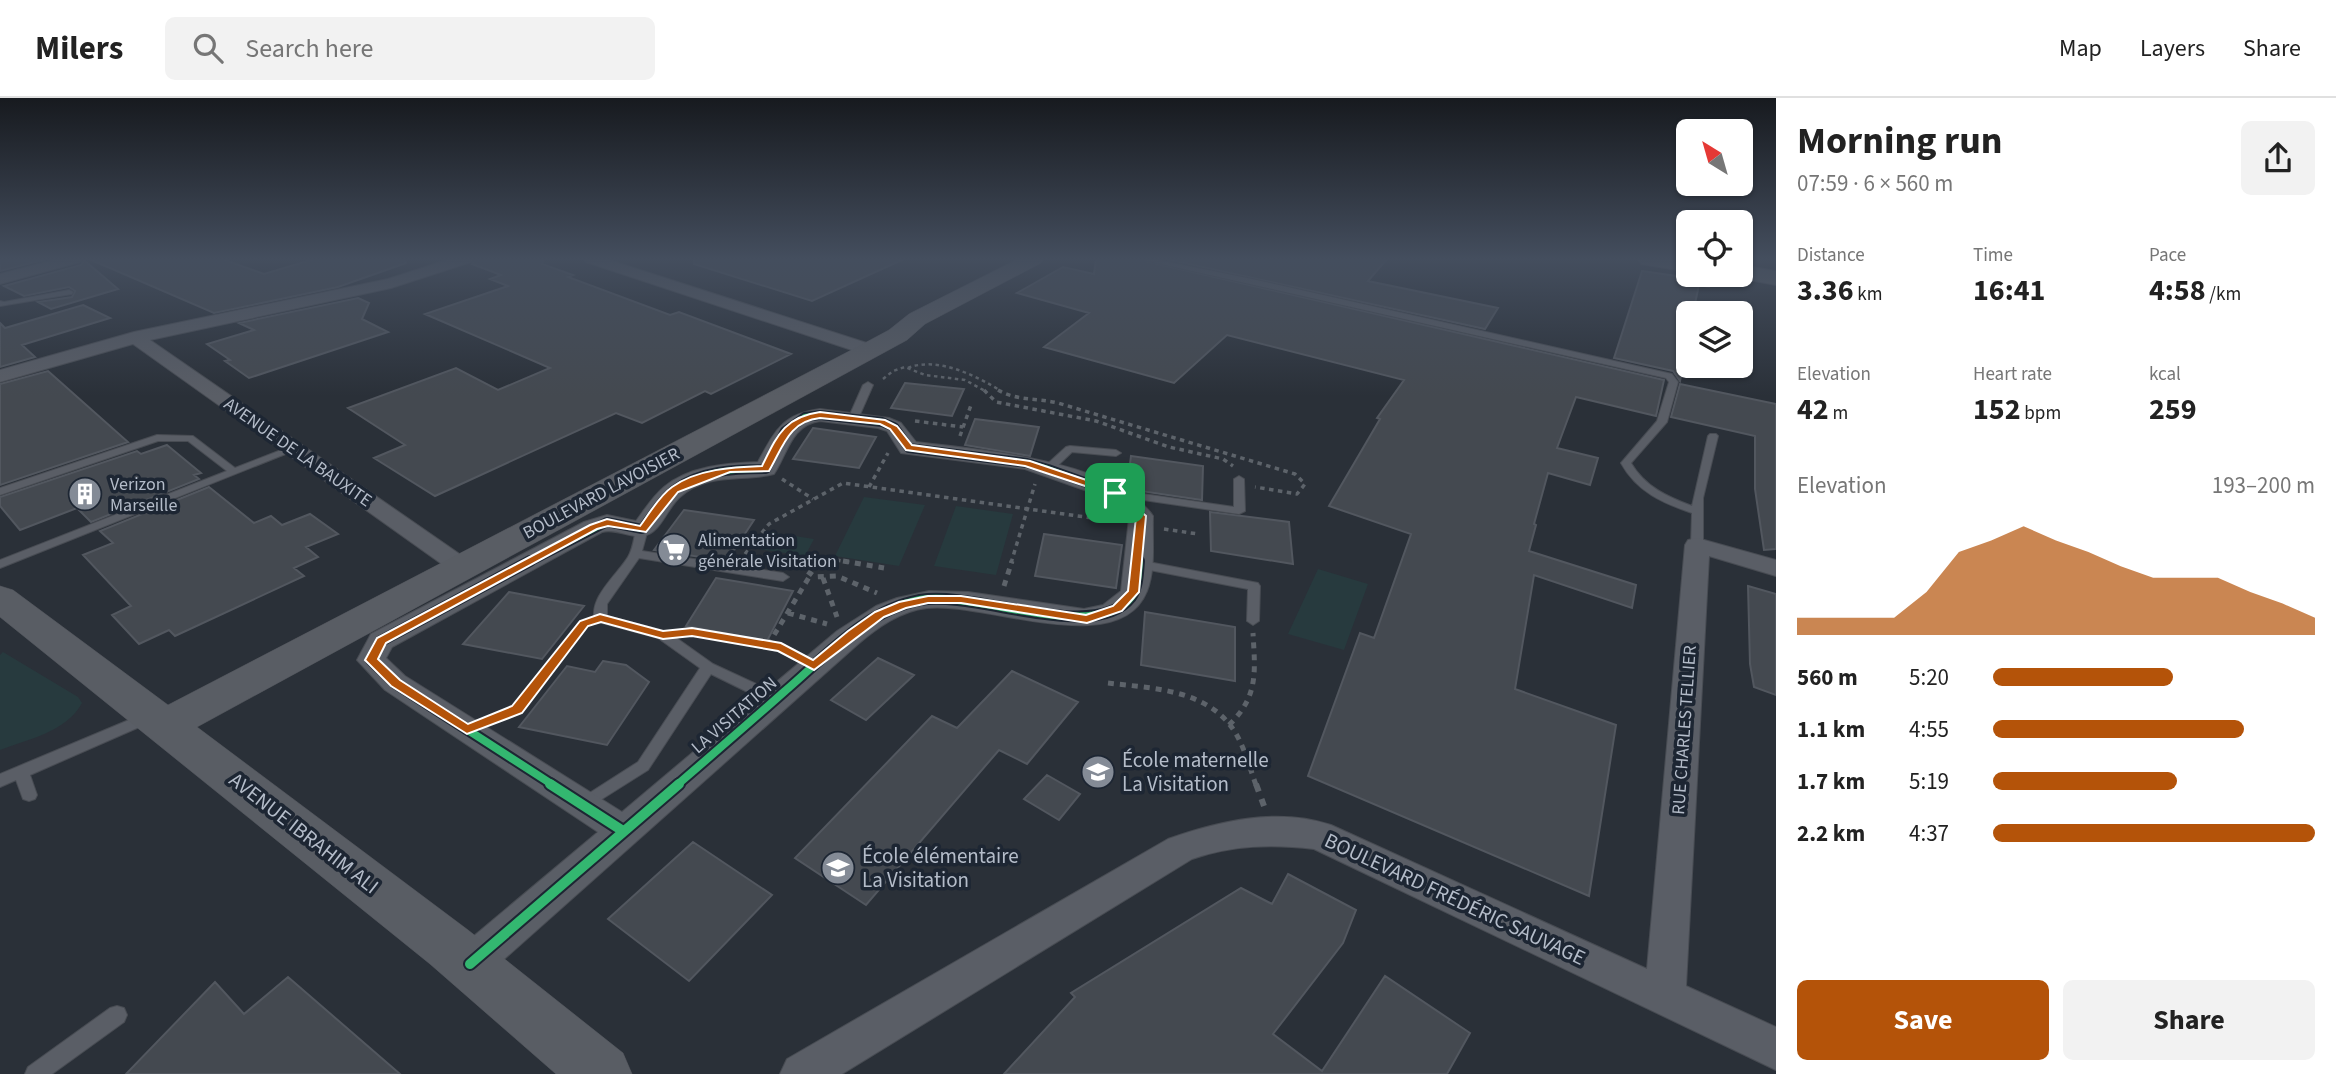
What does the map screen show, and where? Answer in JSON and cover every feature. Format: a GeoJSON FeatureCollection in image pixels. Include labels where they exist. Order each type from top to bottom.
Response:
{"type":"FeatureCollection","features":[{"type":"Feature","properties":{"kind":"street"},"geometry":{"type":"LineString","coordinates":[[0,376],[134,337],[286,305]]}},
{"type":"Feature","properties":{"kind":"street"},"geometry":{"type":"LineString","coordinates":[[731,305],[862,347]]}},
{"type":"Feature","properties":{"kind":"street","name":"BOULEVARD LAVOISIER"},"geometry":{"type":"LineString","coordinates":[[862,347],[900,316],[923,305]]}},
{"type":"Feature","properties":{"kind":"street","name":"BOULEVARD LAVOISIER"},"geometry":{"type":"LineString","coordinates":[[155,717],[862,347],[898,335],[917,319],[945,305]]}},
{"type":"Feature","properties":{"kind":"street","name":"AVENUE DE LA BAUXITE"},"geometry":{"type":"LineString","coordinates":[[134,337],[454,561]]}},
{"type":"Feature","properties":{"kind":"street"},"geometry":{"type":"LineString","coordinates":[[623,831],[396,683],[371,660],[381,641],[593,527],[607,522],[639,542],[675,489],[705,476],[730,470],[766,469],[785,431],[806,417],[820,415],[853,419],[890,428],[909,448],[1044,468],[1115,493],[1141,516],[1140,525]]}},
{"type":"Feature","properties":{"kind":"street","name":"LA VISITATION"},"geometry":{"type":"LineString","coordinates":[[470,964],[814,666],[844,633],[903,605],[928,599],[961,599],[1087,619],[1117,609],[1134,592],[1140,525]]}},
{"type":"Feature","properties":{"kind":"street"},"geometry":{"type":"LineString","coordinates":[[1697,545],[1776,568]]}},
{"type":"Feature","properties":{"kind":"street","name":"RUE CHARLES TELLIER"},"geometry":{"type":"LineString","coordinates":[[1665,997],[1697,545]]}},
{"type":"Feature","properties":{"kind":"street","name":"AVENUE IBRAHIM ALI"},"geometry":{"type":"LineString","coordinates":[[0,598],[470,964],[602,1074]]}},
{"type":"Feature","properties":{"kind":"street","name":"BOULEVARD FRÉDÉRIC SAUVAGE"},"geometry":{"type":"LineString","coordinates":[[802,1074],[1180,849],[1242,831],[1273,830],[1319,835],[1776,1049]]}},
{"type":"Feature","properties":{"kind":"lane"},"geometry":{"type":"LineString","coordinates":[[1355,305],[1669,376],[1674,382],[1662,422],[1626,463],[1630,473],[1643,485],[1666,500],[1699,512]]}},
{"type":"Feature","properties":{"kind":"lane"},"geometry":{"type":"LineString","coordinates":[[853,419],[868,385]]}},
{"type":"Feature","properties":{"kind":"lane"},"geometry":{"type":"LineString","coordinates":[[1697,545],[1698,498],[1713,436]]}},
{"type":"Feature","properties":{"kind":"lane"},"geometry":{"type":"LineString","coordinates":[[0,492],[157,438],[190,438],[234,472]]}},
{"type":"Feature","properties":{"kind":"lane"},"geometry":{"type":"LineString","coordinates":[[0,564],[293,449]]}},
{"type":"Feature","properties":{"kind":"lane"},"geometry":{"type":"LineString","coordinates":[[1044,468],[1070,449],[1116,453]]}},
{"type":"Feature","properties":{"kind":"lane"},"geometry":{"type":"LineString","coordinates":[[1115,493],[1238,512],[1239,482]]}},
{"type":"Feature","properties":{"kind":"lane"},"geometry":{"type":"LineString","coordinates":[[775,699],[708,667],[663,635],[600,618],[601,604],[639,542],[733,569],[783,577]]}},
{"type":"Feature","properties":{"kind":"lane"},"geometry":{"type":"LineString","coordinates":[[1137,564],[1254,586],[1253,621]]}},
{"type":"Feature","properties":{"kind":"lane"},"geometry":{"type":"LineString","coordinates":[[583,805],[643,766],[708,667]]}},
{"type":"Feature","properties":{"kind":"lane"},"geometry":{"type":"LineString","coordinates":[[0,781],[155,717]]}},
{"type":"Feature","properties":{"kind":"lane"},"geometry":{"type":"LineString","coordinates":[[21,772],[29,795]]}},
{"type":"Feature","properties":{"kind":"lane"},"geometry":{"type":"LineString","coordinates":[[36,1074],[117,1015]]}},
{"type":"Feature","properties":{"kind":"path"},"geometry":{"type":"LineString","coordinates":[[868,385],[893,371],[918,364],[930,365],[976,376],[1012,398],[1040,398],[1294,474],[1305,484],[1297,494],[1239,482],[1234,467],[1227,462],[1170,447],[1096,421],[1012,407],[996,402],[982,388],[965,380],[925,375],[908,368]]}},
{"type":"Feature","properties":{"kind":"path"},"geometry":{"type":"LineString","coordinates":[[953,454],[971,405]]}},
{"type":"Feature","properties":{"kind":"path"},"geometry":{"type":"LineString","coordinates":[[869,487],[890,428],[906,420],[963,427]]}},
{"type":"Feature","properties":{"kind":"path"},"geometry":{"type":"LineString","coordinates":[[1227,462],[1244,460]]}},
{"type":"Feature","properties":{"kind":"path"},"geometry":{"type":"LineString","coordinates":[[1001,597],[1028,509],[1044,468]]}},
{"type":"Feature","properties":{"kind":"path"},"geometry":{"type":"LineString","coordinates":[[766,469],[814,499]]}},
{"type":"Feature","properties":{"kind":"path"},"geometry":{"type":"LineString","coordinates":[[733,569],[769,524],[842,483],[1198,534]]}},
{"type":"Feature","properties":{"kind":"path"},"geometry":{"type":"LineString","coordinates":[[884,568],[821,557],[812,560],[807,571],[823,578],[837,576],[903,605]]}},
{"type":"Feature","properties":{"kind":"path"},"geometry":{"type":"LineString","coordinates":[[768,645],[811,574]]}},
{"type":"Feature","properties":{"kind":"path"},"geometry":{"type":"LineString","coordinates":[[823,578],[844,633]]}},
{"type":"Feature","properties":{"kind":"path"},"geometry":{"type":"LineString","coordinates":[[788,613],[844,633]]}},
{"type":"Feature","properties":{"kind":"path"},"geometry":{"type":"LineString","coordinates":[[467,729],[517,709],[584,624],[600,618]]}},
{"type":"Feature","properties":{"kind":"path"},"geometry":{"type":"LineString","coordinates":[[1230,725],[1245,712],[1255,686],[1253,621]]}},
{"type":"Feature","properties":{"kind":"path"},"geometry":{"type":"LineString","coordinates":[[663,635],[692,632],[781,647],[814,666]]}},
{"type":"Feature","properties":{"kind":"path"},"geometry":{"type":"LineString","coordinates":[[1108,683],[1185,695],[1209,707],[1230,725],[1273,830]]}},
{"type":"Feature","properties":{"kind":"green space"},"geometry":{"type":"Polygon","coordinates":[[[864,497],[925,505],[899,566],[835,556],[864,497]]]}},
{"type":"Feature","properties":{"kind":"green space"},"geometry":{"type":"Polygon","coordinates":[[[956,506],[1013,514],[996,575],[934,566],[956,506]]]}},
{"type":"Feature","properties":{"kind":"green space"},"geometry":{"type":"Polygon","coordinates":[[[769,532],[814,539],[805,556],[759,549],[769,532]]]}},
{"type":"Feature","properties":{"kind":"green space"},"geometry":{"type":"Polygon","coordinates":[[[1318,569],[1368,584],[1344,650],[1288,634],[1318,569]]]}},
{"type":"Feature","properties":{"kind":"green space"},"geometry":{"type":"Polygon","coordinates":[[[3,652],[78,697],[82,703],[67,721],[57,728],[0,750],[0,655],[3,652]]]}},
{"type":"Feature","properties":{"kind":"building"},"geometry":{"type":"Polygon","coordinates":[[[43,305],[66,305],[51,309],[43,305]]]}},
{"type":"Feature","properties":{"kind":"building"},"geometry":{"type":"Polygon","coordinates":[[[83,305],[110,318],[22,345],[35,357],[0,367],[0,323],[5,328],[83,305]]]}},
{"type":"Feature","properties":{"kind":"building"},"geometry":{"type":"Polygon","coordinates":[[[194,305],[254,305],[214,313],[194,305]]]}},
{"type":"Feature","properties":{"kind":"building"},"geometry":{"type":"Polygon","coordinates":[[[327,305],[368,305],[362,319],[388,332],[249,378],[207,344],[254,330],[239,323],[327,305]]]}},
{"type":"Feature","properties":{"kind":"building"},"geometry":{"type":"Polygon","coordinates":[[[453,305],[642,305],[670,315],[679,312],[791,354],[711,394],[705,391],[642,423],[616,413],[435,496],[374,458],[405,445],[348,408],[456,368],[498,390],[550,368],[425,314],[453,305]]]}},
{"type":"Feature","properties":{"kind":"building"},"geometry":{"type":"Polygon","coordinates":[[[1059,305],[1335,305],[1664,380],[1656,416],[1576,397],[1557,448],[1598,458],[1590,485],[1548,473],[1529,551],[1636,585],[1632,608],[1534,575],[1515,689],[1616,725],[1589,896],[1308,776],[1360,633],[1374,638],[1411,534],[1329,506],[1380,419],[1377,418],[1404,380],[1227,335],[1174,383],[1044,347],[1089,313],[1059,305]]]}},
{"type":"Feature","properties":{"kind":"building"},"geometry":{"type":"Polygon","coordinates":[[[1374,305],[1481,305],[1498,308],[1485,329],[1374,305]]]}},
{"type":"Feature","properties":{"kind":"building"},"geometry":{"type":"Polygon","coordinates":[[[1631,305],[1676,305],[1676,375],[1673,371],[1614,358],[1631,305]]]}},
{"type":"Feature","properties":{"kind":"building"},"geometry":{"type":"Polygon","coordinates":[[[48,371],[128,442],[0,485],[0,384],[48,371]]]}},
{"type":"Feature","properties":{"kind":"building"},"geometry":{"type":"Polygon","coordinates":[[[905,383],[964,389],[952,416],[891,408],[905,383]]]}},
{"type":"Feature","properties":{"kind":"building"},"geometry":{"type":"Polygon","coordinates":[[[1680,384],[1776,404],[1776,549],[1764,550],[1755,489],[1755,436],[1671,417],[1680,384]]]}},
{"type":"Feature","properties":{"kind":"building"},"geometry":{"type":"Polygon","coordinates":[[[975,419],[1039,427],[1030,456],[965,445],[975,419]]]}},
{"type":"Feature","properties":{"kind":"building"},"geometry":{"type":"Polygon","coordinates":[[[813,428],[876,437],[859,468],[793,459],[813,428]]]}},
{"type":"Feature","properties":{"kind":"building","name":"Verizon Marseille"},"geometry":{"type":"Polygon","coordinates":[[[167,445],[201,473],[194,475],[199,479],[91,522],[77,508],[20,530],[0,506],[0,497],[137,451],[141,454],[167,445]]]}},
{"type":"Feature","properties":{"kind":"building"},"geometry":{"type":"Polygon","coordinates":[[[1131,456],[1203,466],[1202,500],[1127,489],[1131,456]]]}},
{"type":"Feature","properties":{"kind":"building"},"geometry":{"type":"Polygon","coordinates":[[[209,487],[254,523],[271,516],[282,525],[310,514],[338,534],[306,547],[318,557],[294,568],[304,576],[175,636],[169,630],[139,644],[112,615],[131,606],[83,555],[113,543],[100,531],[209,487]]]}},
{"type":"Feature","properties":{"kind":"building"},"geometry":{"type":"Polygon","coordinates":[[[684,510],[754,520],[727,561],[654,550],[684,510]]]}},
{"type":"Feature","properties":{"kind":"building"},"geometry":{"type":"Polygon","coordinates":[[[1210,512],[1289,522],[1293,564],[1211,551],[1210,512]]]}},
{"type":"Feature","properties":{"kind":"building"},"geometry":{"type":"Polygon","coordinates":[[[1044,534],[1122,545],[1116,588],[1035,576],[1044,534]]]}},
{"type":"Feature","properties":{"kind":"building"},"geometry":{"type":"Polygon","coordinates":[[[716,578],[793,591],[767,641],[686,626],[716,578]]]}},
{"type":"Feature","properties":{"kind":"building"},"geometry":{"type":"Polygon","coordinates":[[[1748,586],[1776,594],[1776,695],[1754,687],[1750,664],[1748,586]]]}},
{"type":"Feature","properties":{"kind":"building"},"geometry":{"type":"Polygon","coordinates":[[[509,592],[584,606],[542,659],[463,644],[509,592]]]}},
{"type":"Feature","properties":{"kind":"building"},"geometry":{"type":"Polygon","coordinates":[[[1145,612],[1235,627],[1235,681],[1141,665],[1145,612]]]}},
{"type":"Feature","properties":{"kind":"building"},"geometry":{"type":"Polygon","coordinates":[[[878,658],[914,675],[866,720],[831,700],[878,658]]]}},
{"type":"Feature","properties":{"kind":"building"},"geometry":{"type":"Polygon","coordinates":[[[603,661],[626,665],[649,682],[607,745],[519,727],[567,666],[595,672],[603,661]]]}},
{"type":"Feature","properties":{"kind":"building"},"geometry":{"type":"Polygon","coordinates":[[[1012,671],[1078,702],[1027,764],[999,750],[866,905],[795,858],[932,716],[957,728],[1012,671]]]}},
{"type":"Feature","properties":{"kind":"building"},"geometry":{"type":"Polygon","coordinates":[[[1047,775],[1080,794],[1059,820],[1024,799],[1047,775]]]}},
{"type":"Feature","properties":{"kind":"building"},"geometry":{"type":"Polygon","coordinates":[[[693,842],[772,895],[689,981],[608,919],[693,842]]]}},
{"type":"Feature","properties":{"kind":"building"},"geometry":{"type":"Polygon","coordinates":[[[1288,874],[1356,910],[1343,943],[1273,1034],[1322,1071],[1385,976],[1470,1033],[1447,1074],[1004,1074],[1075,997],[1071,993],[1241,888],[1272,904],[1288,874]]]}},
{"type":"Feature","properties":{"kind":"building"},"geometry":{"type":"Polygon","coordinates":[[[288,977],[400,1074],[126,1074],[215,982],[244,1014],[288,977]]]}},
{"type":"Feature","properties":{"kind":"cycle path"},"geometry":{"type":"LineString","coordinates":[[470,964],[847,638],[875,618],[896,607],[929,599],[968,600],[1084,618],[1105,614],[1119,607],[1130,597],[1136,584],[1141,516],[1115,493],[1048,469],[1027,463],[909,448],[894,427],[882,422],[820,415],[805,417],[785,431],[766,469],[730,471],[694,479],[674,490],[642,529],[607,522],[593,527],[381,641],[371,660],[395,683],[623,831]]}},
{"type":"Feature","properties":{"kind":"place","name":"Verizon Marseille"},"geometry":{"type":"Point","coordinates":[85,494]}},
{"type":"Feature","properties":{"kind":"place","name":"Alimentation générale Visitation"},"geometry":{"type":"Point","coordinates":[674,550]}},
{"type":"Feature","properties":{"kind":"place","name":"École maternelle La Visitation"},"geometry":{"type":"Point","coordinates":[1098,772]}},
{"type":"Feature","properties":{"kind":"place","name":"École élémentaire La Visitation"},"geometry":{"type":"Point","coordinates":[838,868]}},
{"type":"Feature","properties":{"kind":"route"},"geometry":{"type":"LineString","coordinates":[[820,415],[882,422],[894,428],[909,448],[1027,463],[1115,493],[1141,516],[1134,592],[1117,609],[1087,619],[961,599],[928,599],[903,605],[880,615],[852,633],[814,666],[781,647],[692,632],[663,635],[600,618],[584,624],[517,709],[467,729],[396,683],[371,660],[381,641],[593,527],[607,522],[642,529],[675,489],[705,476],[730,470],[766,469],[785,431],[806,417],[820,415]]}}]}
